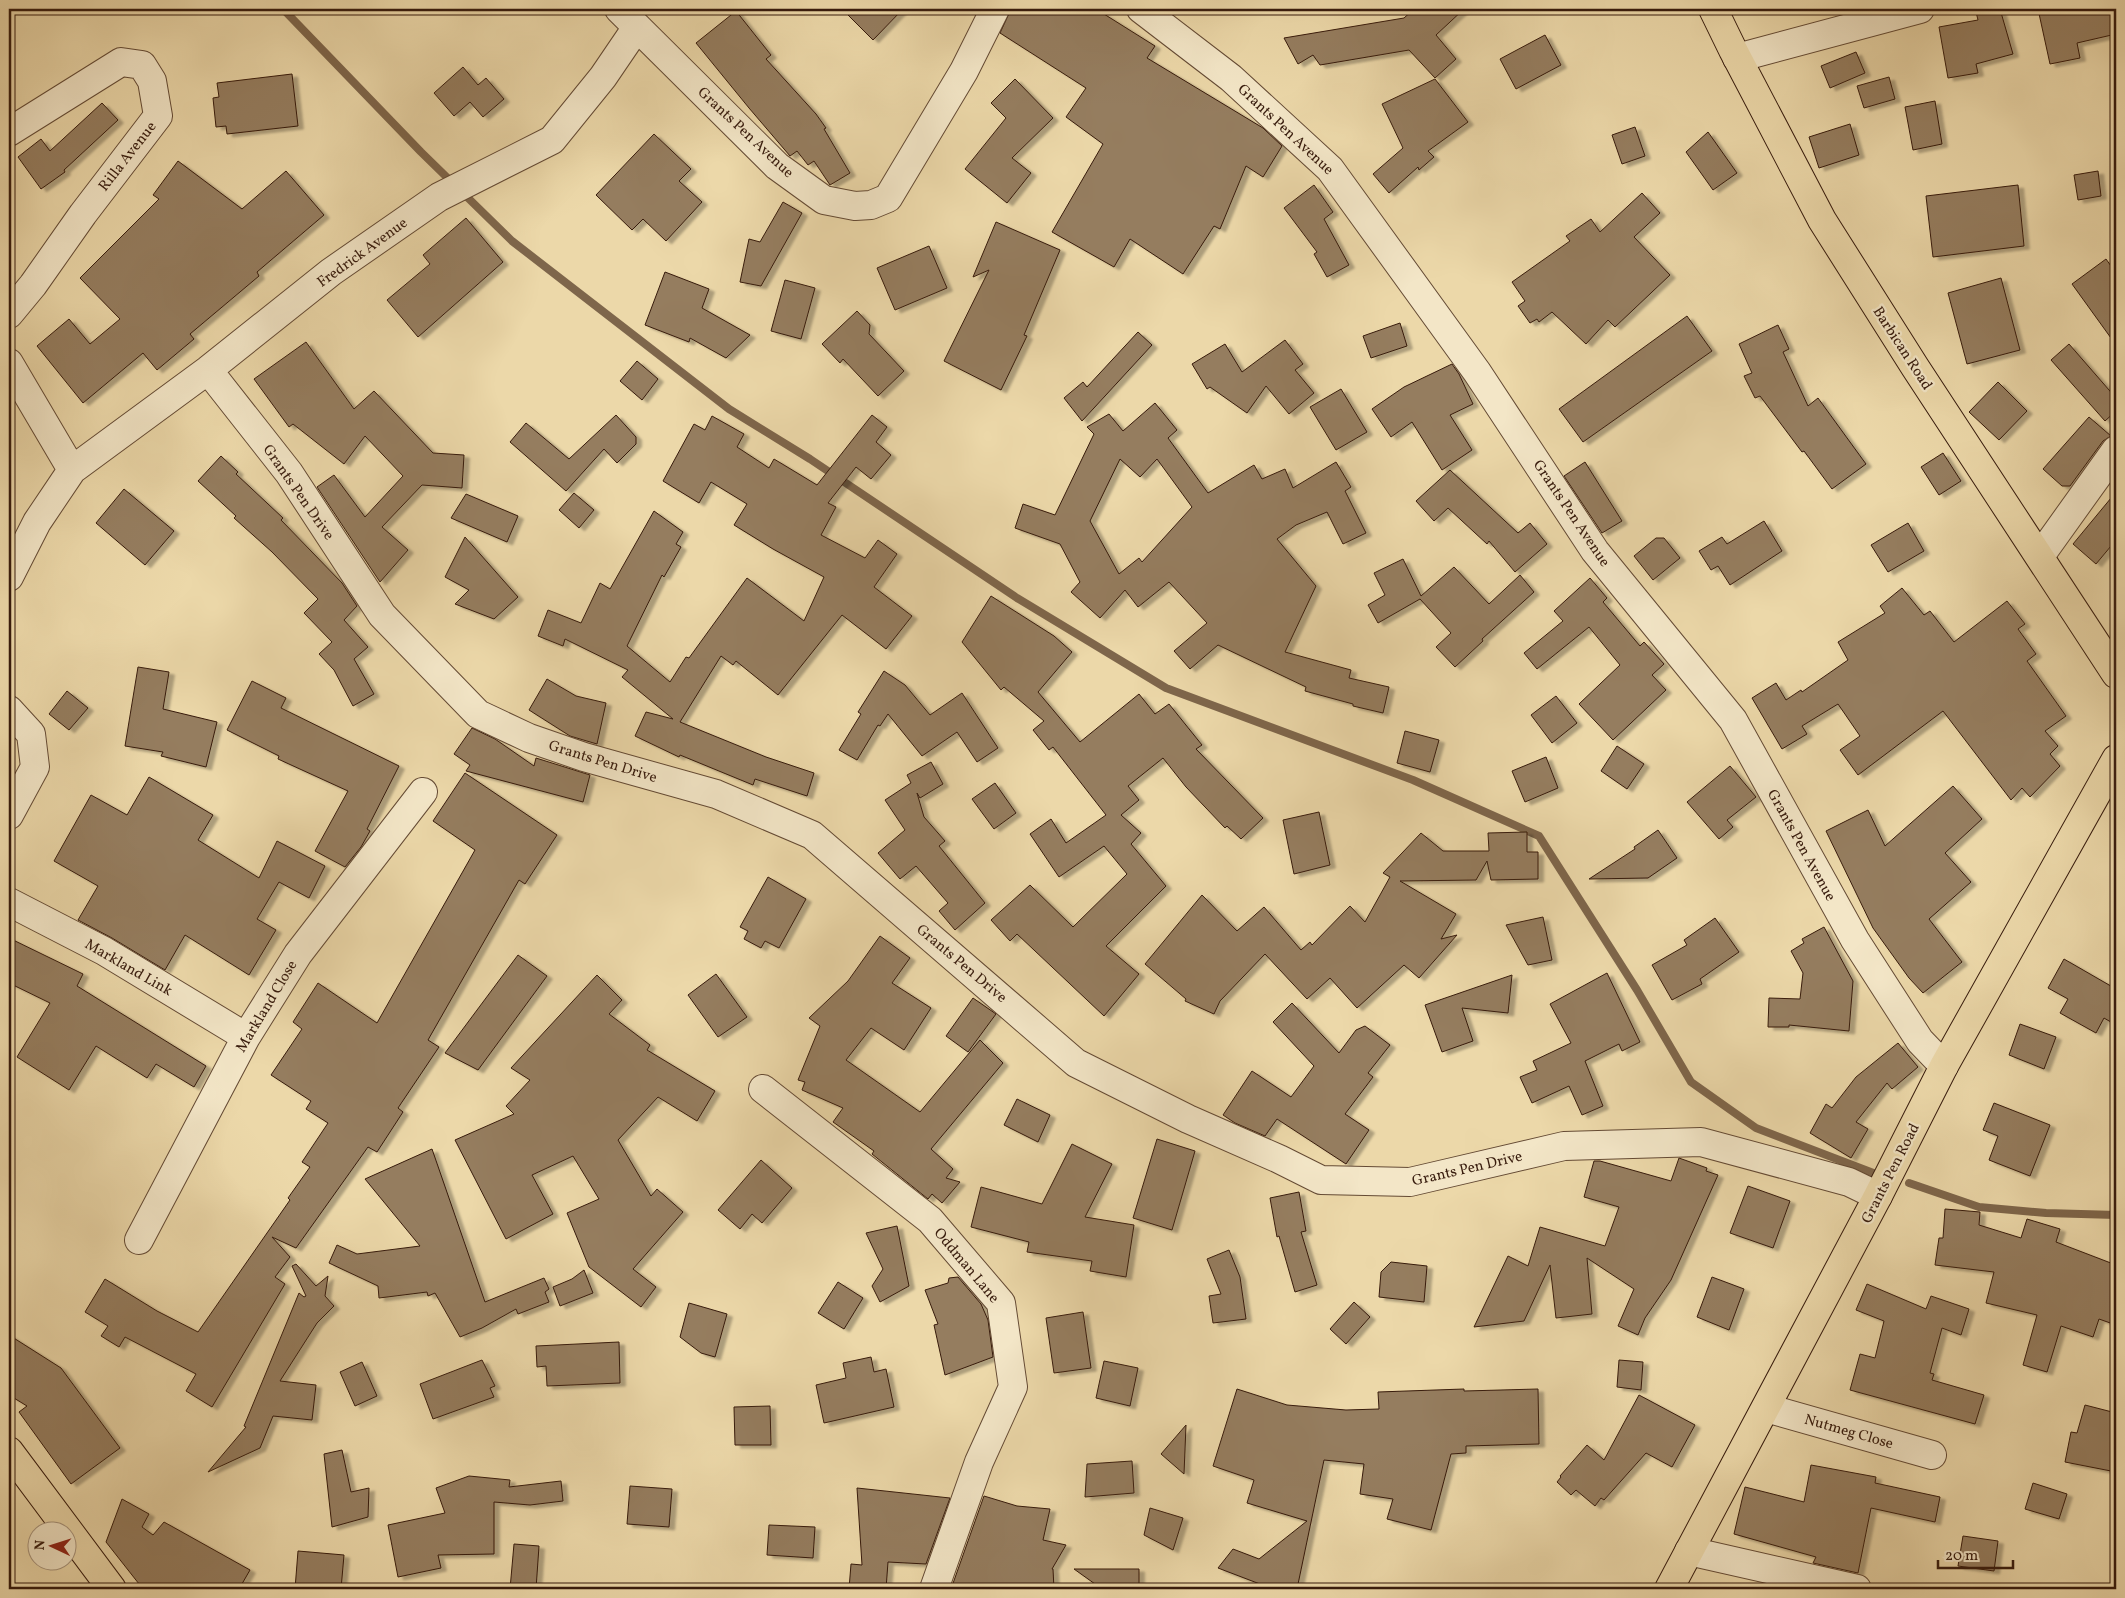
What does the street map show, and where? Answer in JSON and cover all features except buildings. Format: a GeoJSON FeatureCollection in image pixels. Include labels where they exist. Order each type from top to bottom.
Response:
{"type":"FeatureCollection","features":[{"type":"Feature","properties":{"kind":"main road","name":"Barbican Road"},"geometry":{"type":"LineString","coordinates":[[1713,9],[1822,220],[1915,367],[2116,674]]}},
{"type":"Feature","properties":{"kind":"main road","name":"Grants Pen Road"},"geometry":{"type":"LineString","coordinates":[[1669,1589],[1878,1196],[1944,1066],[2116,759]]}},
{"type":"Feature","properties":{"kind":"main road"},"geometry":{"type":"LineString","coordinates":[[9,1451],[112,1589]]}},
{"type":"Feature","properties":{"kind":"street","name":"Grants Pen Avenue"},"geometry":{"type":"LineString","coordinates":[[628,18],[777,166],[824,200],[855,206],[871,205],[888,198],[964,71],[995,9]]}},
{"type":"Feature","properties":{"kind":"street","name":"Grants Pen Avenue"},"geometry":{"type":"LineString","coordinates":[[1141,9],[1231,78],[1330,169],[1477,372],[1595,551],[1732,720],[1855,940],[1920,1041],[1944,1066]]}},
{"type":"Feature","properties":{"kind":"street"},"geometry":{"type":"LineString","coordinates":[[1737,58],[1920,9]]}},
{"type":"Feature","properties":{"kind":"street","name":"Fredrick Avenue"},"geometry":{"type":"LineString","coordinates":[[9,577],[37,522],[72,470],[208,370],[331,272],[439,197],[552,140],[603,77],[628,18]]}},
{"type":"Feature","properties":{"kind":"street","name":"Rilla Avenue"},"geometry":{"type":"LineString","coordinates":[[9,132],[120,62],[142,65],[152,81],[158,116],[83,214],[33,285],[9,314]]}},
{"type":"Feature","properties":{"kind":"street"},"geometry":{"type":"LineString","coordinates":[[9,363],[72,470]]}},
{"type":"Feature","properties":{"kind":"street","name":"Grants Pen Drive"},"geometry":{"type":"LineString","coordinates":[[208,370],[289,474],[382,615],[478,714],[529,738],[584,757],[716,794],[812,835],[1076,1062],[1188,1119],[1279,1158],[1321,1180],[1410,1182],[1564,1146],[1701,1142],[1849,1182],[1878,1196]]}},
{"type":"Feature","properties":{"kind":"street"},"geometry":{"type":"LineString","coordinates":[[2040,556],[2116,450]]}},
{"type":"Feature","properties":{"kind":"street"},"geometry":{"type":"LineString","coordinates":[[9,710],[31,734],[35,767],[9,815]]}},
{"type":"Feature","properties":{"kind":"street","name":"Markland Close"},"geometry":{"type":"LineString","coordinates":[[139,1240],[246,1037],[298,954],[423,792]]}},
{"type":"Feature","properties":{"kind":"street","name":"Markland Link"},"geometry":{"type":"LineString","coordinates":[[9,902],[104,951],[246,1037]]}},
{"type":"Feature","properties":{"kind":"street","name":"Oddman Lane"},"geometry":{"type":"LineString","coordinates":[[763,1089],[930,1220],[1001,1304],[1013,1386],[979,1462],[934,1589]]}},
{"type":"Feature","properties":{"kind":"street","name":"Nutmeg Close"},"geometry":{"type":"LineString","coordinates":[[1766,1408],[1932,1455]]}},
{"type":"Feature","properties":{"kind":"street"},"geometry":{"type":"LineString","coordinates":[[1689,1551],[1857,1589]]}},
{"type":"Feature","properties":{"kind":"waterway"},"geometry":{"type":"LineString","coordinates":[[283,9],[421,152],[512,241],[729,409],[810,459],[1017,598],[1166,688],[1413,780],[1539,836],[1637,990],[1691,1082],[1756,1128],[1876,1174]]}},
{"type":"Feature","properties":{"kind":"waterway"},"geometry":{"type":"LineString","coordinates":[[1909,1183],[1979,1207],[2046,1213],[2116,1215]]}}]}
